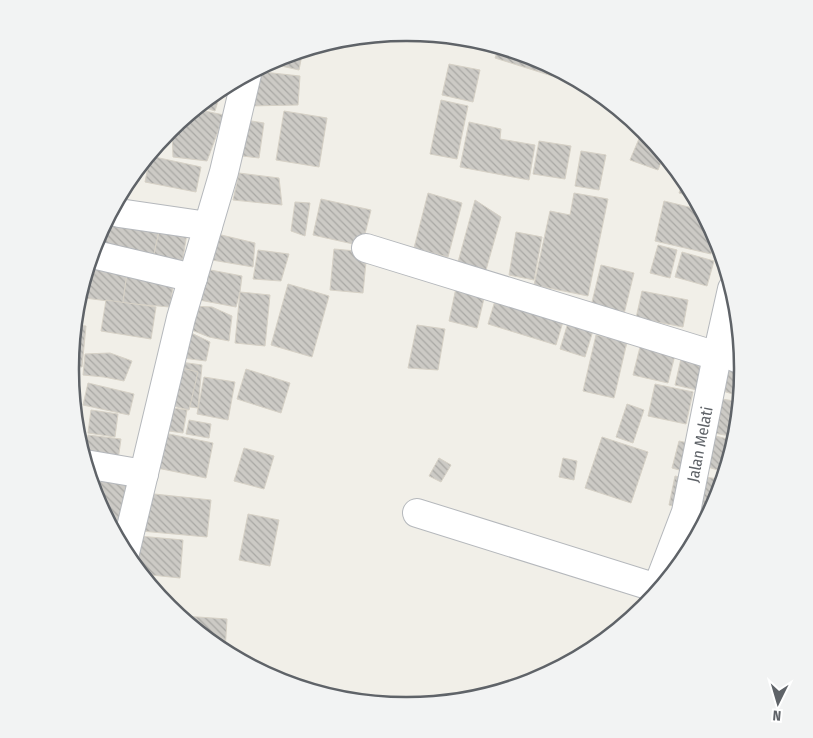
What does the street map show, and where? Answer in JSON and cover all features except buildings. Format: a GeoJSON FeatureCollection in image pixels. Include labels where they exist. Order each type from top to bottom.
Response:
{"type":"FeatureCollection","features":[{"type":"Feature","properties":{"kind":"street"},"geometry":{"type":"LineString","coordinates":[[128,541],[181,318],[224,172],[245,84]]}},
{"type":"Feature","properties":{"kind":"street"},"geometry":{"type":"LineString","coordinates":[[119,213],[208,226]]}},
{"type":"Feature","properties":{"kind":"street"},"geometry":{"type":"LineString","coordinates":[[366,248],[726,356]]}},
{"type":"Feature","properties":{"kind":"street"},"geometry":{"type":"LineString","coordinates":[[99,256],[193,278]]}},
{"type":"Feature","properties":{"kind":"street","name":"Jalan Melati"},"geometry":{"type":"LineString","coordinates":[[661,575],[686,512],[726,356],[730,316]]}},
{"type":"Feature","properties":{"kind":"street"},"geometry":{"type":"LineString","coordinates":[[93,465],[144,474]]}},
{"type":"Feature","properties":{"kind":"street"},"geometry":{"type":"LineString","coordinates":[[417,513],[648,590]]}}]}
